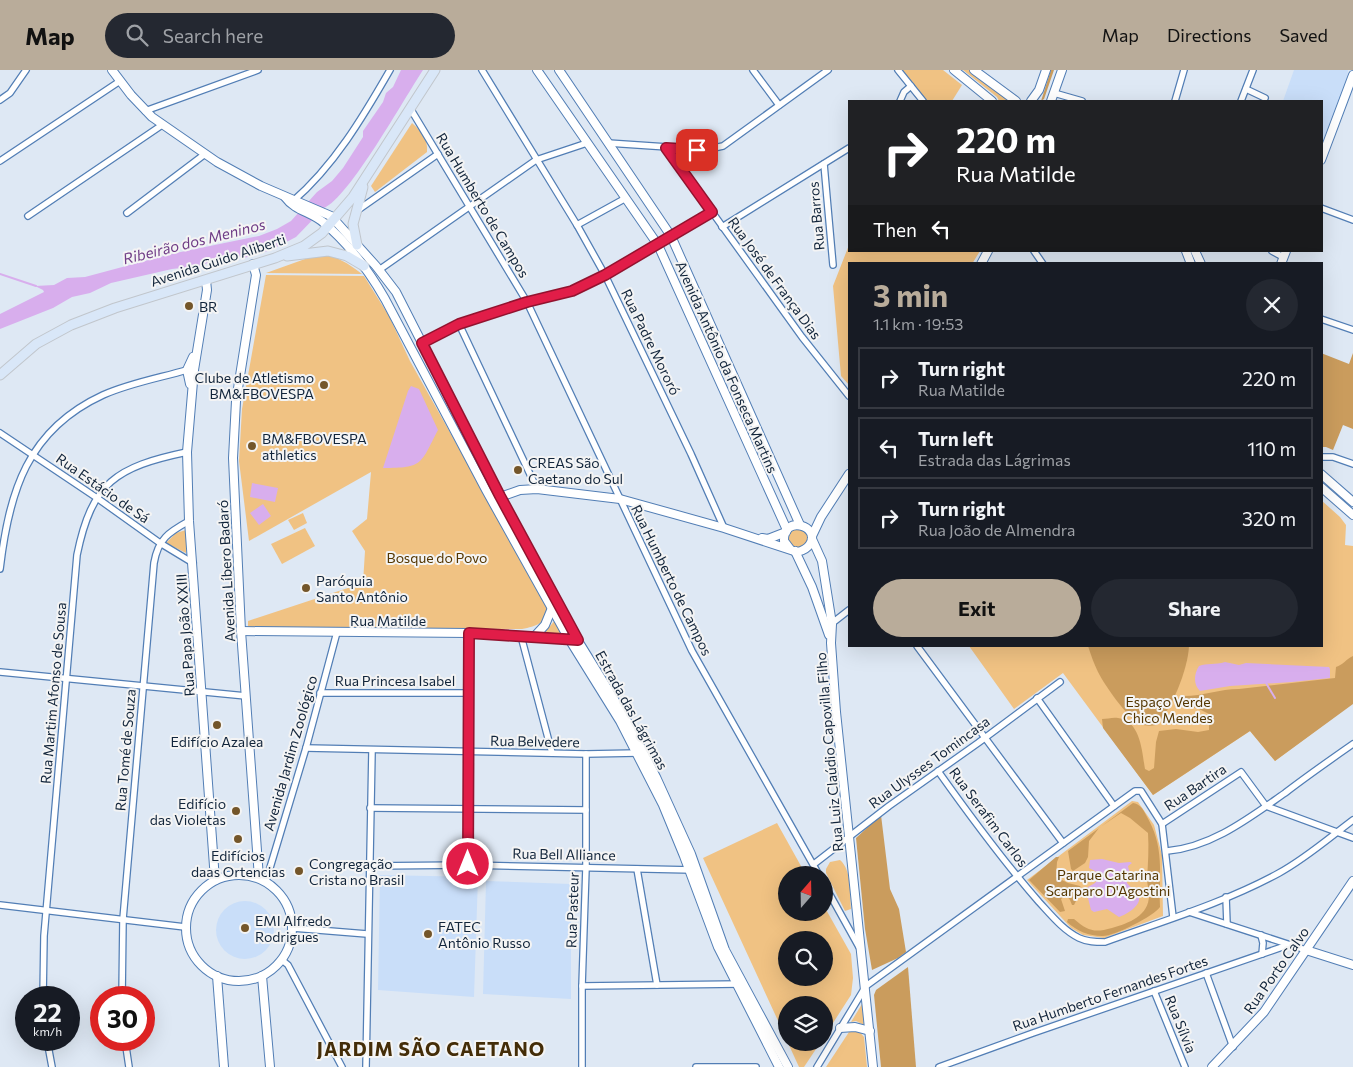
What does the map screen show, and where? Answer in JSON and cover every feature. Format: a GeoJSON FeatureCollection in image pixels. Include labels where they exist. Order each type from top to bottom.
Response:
{"type":"FeatureCollection","features":[{"type":"Feature","properties":{"kind":"main road","name":"Avenida Guido Aliberti"},"geometry":{"type":"LineString","coordinates":[[0,375],[36,344],[71,325],[115,308],[275,258],[304,246],[331,223],[353,197],[435,70]]}},
{"type":"Feature","properties":{"kind":"main road"},"geometry":{"type":"LineString","coordinates":[[357,245],[353,230],[356,211],[366,178]]}},
{"type":"Feature","properties":{"kind":"main road"},"geometry":{"type":"LineString","coordinates":[[275,258],[328,251],[347,256],[364,266]]}},
{"type":"Feature","properties":{"kind":"street"},"geometry":{"type":"LineString","coordinates":[[0,100],[10,93],[26,70]]}},
{"type":"Feature","properties":{"kind":"street","name":"Estrada das Lágrimas"},"geometry":{"type":"LineString","coordinates":[[112,70],[146,111],[162,125],[216,162],[321,215],[357,245],[396,292],[496,498],[552,608],[671,809],[718,948],[788,1067]]}},
{"type":"Feature","properties":{"kind":"street"},"geometry":{"type":"LineString","coordinates":[[146,111],[258,70]]}},
{"type":"Feature","properties":{"kind":"street"},"geometry":{"type":"LineString","coordinates":[[295,203],[343,147],[390,70]]}},
{"type":"Feature","properties":{"kind":"street","name":"Rua Padre Mororó"},"geometry":{"type":"LineString","coordinates":[[482,70],[577,225],[605,275],[691,454],[724,528]]}},
{"type":"Feature","properties":{"kind":"street","name":"Avenida Antônio da Fonseca Martins"},"geometry":{"type":"LineString","coordinates":[[537,70],[658,245],[786,531]]}},
{"type":"Feature","properties":{"kind":"street","name":"Avenida Antônio da Fonseca Martins"},"geometry":{"type":"LineString","coordinates":[[559,70],[671,236],[801,525]]}},
{"type":"Feature","properties":{"kind":"street"},"geometry":{"type":"LineString","coordinates":[[753,70],[779,105]]}},
{"type":"Feature","properties":{"kind":"street"},"geometry":{"type":"LineString","coordinates":[[608,143],[666,148],[709,149],[723,146],[828,70]]}},
{"type":"Feature","properties":{"kind":"street"},"geometry":{"type":"LineString","coordinates":[[898,70],[922,100]]}},
{"type":"Feature","properties":{"kind":"street"},"geometry":{"type":"LineString","coordinates":[[954,70],[991,100]]}},
{"type":"Feature","properties":{"kind":"street"},"geometry":{"type":"LineString","coordinates":[[974,70],[1015,100]]}},
{"type":"Feature","properties":{"kind":"street"},"geometry":{"type":"LineString","coordinates":[[1032,100],[1040,90],[1046,70]]}},
{"type":"Feature","properties":{"kind":"street"},"geometry":{"type":"LineString","coordinates":[[1062,70],[1052,97],[1074,100]]}},
{"type":"Feature","properties":{"kind":"street"},"geometry":{"type":"LineString","coordinates":[[1174,100],[1184,70]]}},
{"type":"Feature","properties":{"kind":"street"},"geometry":{"type":"LineString","coordinates":[[1241,100],[1253,70]]}},
{"type":"Feature","properties":{"kind":"street"},"geometry":{"type":"LineString","coordinates":[[1323,155],[1353,75],[1352,70]]}},
{"type":"Feature","properties":{"kind":"street"},"geometry":{"type":"LineString","coordinates":[[0,161],[120,81]]}},
{"type":"Feature","properties":{"kind":"street"},"geometry":{"type":"LineString","coordinates":[[900,100],[904,92],[911,86]]}},
{"type":"Feature","properties":{"kind":"street"},"geometry":{"type":"LineString","coordinates":[[1246,89],[1265,98]]}},
{"type":"Feature","properties":{"kind":"street","name":"Rua Humberto de Campos"},"geometry":{"type":"LineString","coordinates":[[410,108],[527,302],[692,651],[788,822],[814,864]]}},
{"type":"Feature","properties":{"kind":"street"},"geometry":{"type":"LineString","coordinates":[[28,216],[162,125]]}},
{"type":"Feature","properties":{"kind":"street"},"geometry":{"type":"LineString","coordinates":[[379,270],[536,160],[587,143]]}},
{"type":"Feature","properties":{"kind":"street","name":"Rua José de França Dias"},"geometry":{"type":"LineString","coordinates":[[666,148],[802,337],[848,395]]}},
{"type":"Feature","properties":{"kind":"street"},"geometry":{"type":"LineString","coordinates":[[722,228],[848,149]]}},
{"type":"Feature","properties":{"kind":"street"},"geometry":{"type":"LineString","coordinates":[[127,213],[205,154]]}},
{"type":"Feature","properties":{"kind":"street"},"geometry":{"type":"LineString","coordinates":[[356,211],[438,154]]}},
{"type":"Feature","properties":{"kind":"street","name":"Rua Barros"},"geometry":{"type":"LineString","coordinates":[[824,164],[833,265]]}},
{"type":"Feature","properties":{"kind":"street"},"geometry":{"type":"LineString","coordinates":[[577,225],[626,198]]}},
{"type":"Feature","properties":{"kind":"street"},"geometry":{"type":"LineString","coordinates":[[1323,209],[1353,220]]}},
{"type":"Feature","properties":{"kind":"street"},"geometry":{"type":"LineString","coordinates":[[422,343],[459,324],[527,302],[572,291],[605,275],[712,212]]}},
{"type":"Feature","properties":{"kind":"street","name":"Estrada das Lágrimas"},"geometry":{"type":"LineString","coordinates":[[331,223],[364,266],[386,299],[496,498],[625,717],[639,753]]}},
{"type":"Feature","properties":{"kind":"street","name":"Avenida Líbero Badaró"},"geometry":{"type":"LineString","coordinates":[[253,264],[256,275],[244,347],[234,427],[233,458],[241,631],[262,880]]}},
{"type":"Feature","properties":{"kind":"street","name":"Rua Papa João XXIII"},"geometry":{"type":"LineString","coordinates":[[206,280],[207,290],[192,388],[187,452],[201,692],[215,880]]}},
{"type":"Feature","properties":{"kind":"street"},"geometry":{"type":"LineString","coordinates":[[1323,320],[1353,330]]}},
{"type":"Feature","properties":{"kind":"street"},"geometry":{"type":"LineString","coordinates":[[459,324],[537,489]]}},
{"type":"Feature","properties":{"kind":"street","name":"Rua Papa João XXIII"},"geometry":{"type":"LineString","coordinates":[[192,388],[187,370],[197,350]]}},
{"type":"Feature","properties":{"kind":"street"},"geometry":{"type":"LineString","coordinates":[[0,569],[3,541],[15,491],[32,454],[62,422],[74,412],[103,395],[187,370]]}},
{"type":"Feature","properties":{"kind":"street","name":"Rua Estácio de Sá"},"geometry":{"type":"LineString","coordinates":[[0,433],[160,543],[193,563]]}},
{"type":"Feature","properties":{"kind":"street","name":"Rua Martim Afonso de Sousa"},"geometry":{"type":"LineString","coordinates":[[43,986],[46,910],[77,555],[82,530],[97,498],[113,480],[145,462],[187,452]]}},
{"type":"Feature","properties":{"kind":"street"},"geometry":{"type":"LineString","coordinates":[[1323,456],[1333,457],[1353,464]]}},
{"type":"Feature","properties":{"kind":"street"},"geometry":{"type":"LineString","coordinates":[[496,498],[520,490],[537,489],[620,499],[724,528],[792,550],[802,551],[807,548],[821,516],[848,476]]}},
{"type":"Feature","properties":{"kind":"street"},"geometry":{"type":"LineString","coordinates":[[1323,476],[1353,502]]}},
{"type":"Feature","properties":{"kind":"street"},"geometry":{"type":"LineString","coordinates":[[1323,489],[1353,515]]}},
{"type":"Feature","properties":{"kind":"street"},"geometry":{"type":"LineString","coordinates":[[752,537],[768,539],[786,531],[791,526],[810,523],[821,516]]}},
{"type":"Feature","properties":{"kind":"street"},"geometry":{"type":"LineString","coordinates":[[160,543],[174,530],[190,521]]}},
{"type":"Feature","properties":{"kind":"street"},"geometry":{"type":"LineString","coordinates":[[801,525],[808,529],[812,538]]}},
{"type":"Feature","properties":{"kind":"street"},"geometry":{"type":"LineString","coordinates":[[786,531],[784,541],[792,550]]}},
{"type":"Feature","properties":{"kind":"street","name":"Rua Luiz Claúdio Capovilla Filho"},"geometry":{"type":"LineString","coordinates":[[812,538],[822,561],[828,598],[836,712],[873,1067]]}},
{"type":"Feature","properties":{"kind":"street","name":"Rua Tomé de Souza"},"geometry":{"type":"LineString","coordinates":[[122,986],[123,919],[154,562],[160,543]]}},
{"type":"Feature","properties":{"kind":"street","name":"Rua Luiz Claúdio Capovilla Filho"},"geometry":{"type":"LineString","coordinates":[[792,550],[829,626]]}},
{"type":"Feature","properties":{"kind":"street"},"geometry":{"type":"LineString","coordinates":[[817,602],[828,598]]}},
{"type":"Feature","properties":{"kind":"street"},"geometry":{"type":"LineString","coordinates":[[534,637],[545,625],[552,608]]}},
{"type":"Feature","properties":{"kind":"street"},"geometry":{"type":"LineString","coordinates":[[829,626],[848,611]]}},
{"type":"Feature","properties":{"kind":"street","name":"Rua Matilde"},"geometry":{"type":"LineString","coordinates":[[241,631],[469,633],[578,640]]}},
{"type":"Feature","properties":{"kind":"street","name":"Avenida Jardim Zoológico"},"geometry":{"type":"LineString","coordinates":[[262,880],[306,748],[337,632]]}},
{"type":"Feature","properties":{"kind":"street"},"geometry":{"type":"LineString","coordinates":[[468,864],[469,633]]}},
{"type":"Feature","properties":{"kind":"street"},"geometry":{"type":"LineString","coordinates":[[521,636],[552,753]]}},
{"type":"Feature","properties":{"kind":"street"},"geometry":{"type":"LineString","coordinates":[[918,647],[984,739],[1063,843]]}},
{"type":"Feature","properties":{"kind":"street"},"geometry":{"type":"LineString","coordinates":[[0,672],[246,696]]}},
{"type":"Feature","properties":{"kind":"street","name":"Rua Ulysses Tomincasa"},"geometry":{"type":"LineString","coordinates":[[814,864],[1060,682]]}},
{"type":"Feature","properties":{"kind":"street","name":"Rua Princesa Isabel"},"geometry":{"type":"LineString","coordinates":[[320,693],[470,693]]}},
{"type":"Feature","properties":{"kind":"street"},"geometry":{"type":"LineString","coordinates":[[1037,698],[1114,806]]}},
{"type":"Feature","properties":{"kind":"street"},"geometry":{"type":"LineString","coordinates":[[1167,851],[1187,848],[1238,826],[1353,744]]}},
{"type":"Feature","properties":{"kind":"street","name":"Rua Belvedere"},"geometry":{"type":"LineString","coordinates":[[306,748],[372,751],[639,753]]}},
{"type":"Feature","properties":{"kind":"street"},"geometry":{"type":"LineString","coordinates":[[366,1067],[367,934],[372,751]]}},
{"type":"Feature","properties":{"kind":"street","name":"Rua Pasteur"},"geometry":{"type":"LineString","coordinates":[[582,1067],[586,754]]}},
{"type":"Feature","properties":{"kind":"street","name":"Rua Serafim Carlos"},"geometry":{"type":"LineString","coordinates":[[938,771],[1017,877],[1060,924],[1079,938],[1086,940],[1105,942],[1189,912],[1255,885],[1280,872],[1353,820]]}},
{"type":"Feature","properties":{"kind":"street","name":"Rua Bartira"},"geometry":{"type":"LineString","coordinates":[[1162,824],[1241,772],[1266,806]]}},
{"type":"Feature","properties":{"kind":"street"},"geometry":{"type":"LineString","coordinates":[[818,1067],[866,986],[1135,791],[1141,791],[1162,824],[1167,851],[1174,917]]}},
{"type":"Feature","properties":{"kind":"street"},"geometry":{"type":"LineString","coordinates":[[1266,806],[1353,838]]}},
{"type":"Feature","properties":{"kind":"street"},"geometry":{"type":"LineString","coordinates":[[370,808],[586,810]]}},
{"type":"Feature","properties":{"kind":"street","name":"Rua Bell Alliance"},"geometry":{"type":"LineString","coordinates":[[370,866],[468,864],[693,870]]}},
{"type":"Feature","properties":{"kind":"street"},"geometry":{"type":"LineString","coordinates":[[637,869],[657,985]]}},
{"type":"Feature","properties":{"kind":"street"},"geometry":{"type":"LineString","coordinates":[[244,874],[262,880],[275,888],[288,906],[293,928],[290,945],[282,960],[274,969],[262,976],[252,980],[237,981],[217,976],[198,963],[190,950],[185,927],[189,908],[195,897],[204,887],[215,880],[229,875],[244,874]]}},
{"type":"Feature","properties":{"kind":"street","name":"Rua Porto Calvo"},"geometry":{"type":"LineString","coordinates":[[1212,1067],[1264,1012],[1353,880]]}},
{"type":"Feature","properties":{"kind":"street"},"geometry":{"type":"LineString","coordinates":[[1226,897],[1227,924]]}},
{"type":"Feature","properties":{"kind":"street"},"geometry":{"type":"LineString","coordinates":[[833,900],[860,949]]}},
{"type":"Feature","properties":{"kind":"street"},"geometry":{"type":"LineString","coordinates":[[0,905],[185,927]]}},
{"type":"Feature","properties":{"kind":"street"},"geometry":{"type":"LineString","coordinates":[[1189,912],[1353,965]]}},
{"type":"Feature","properties":{"kind":"street"},"geometry":{"type":"LineString","coordinates":[[293,928],[367,934]]}},
{"type":"Feature","properties":{"kind":"street"},"geometry":{"type":"LineString","coordinates":[[1261,935],[1263,943],[1262,954]]}},
{"type":"Feature","properties":{"kind":"street","name":"Rua Humberto Fernandes Fortes"},"geometry":{"type":"LineString","coordinates":[[938,1067],[1032,1032],[1290,944]]}},
{"type":"Feature","properties":{"kind":"street"},"geometry":{"type":"LineString","coordinates":[[282,960],[288,965],[342,1067]]}},
{"type":"Feature","properties":{"kind":"street"},"geometry":{"type":"LineString","coordinates":[[1206,973],[1233,1046]]}},
{"type":"Feature","properties":{"kind":"street"},"geometry":{"type":"LineString","coordinates":[[217,976],[223,1067]]}},
{"type":"Feature","properties":{"kind":"street"},"geometry":{"type":"LineString","coordinates":[[262,976],[270,1067]]}},
{"type":"Feature","properties":{"kind":"street"},"geometry":{"type":"LineString","coordinates":[[582,986],[739,984]]}},
{"type":"Feature","properties":{"kind":"street","name":"Estrada das Lágrimas"},"geometry":{"type":"LineString","coordinates":[[739,984],[779,1067]]}},
{"type":"Feature","properties":{"kind":"street","name":"Rua Sílvia"},"geometry":{"type":"LineString","coordinates":[[1154,991],[1185,1067]]}},
{"type":"Feature","properties":{"kind":"street"},"geometry":{"type":"LineString","coordinates":[[840,1028],[855,1027],[870,1031]]}},
{"type":"Feature","properties":{"kind":"street"},"geometry":{"type":"LineString","coordinates":[[49,1051],[52,1067]]}},
{"type":"Feature","properties":{"kind":"street"},"geometry":{"type":"LineString","coordinates":[[126,1051],[128,1067]]}},
{"type":"Feature","properties":{"kind":"street"},"geometry":{"type":"LineString","coordinates":[[700,1067],[756,1067]]}},
{"type":"Feature","properties":{"kind":"shaded area"},"geometry":{"type":"Polygon","coordinates":[[[401,70],[423,70],[362,167],[335,200],[324,208],[296,237],[271,250],[244,258],[235,255],[198,266],[172,269],[111,283],[90,293],[72,297],[53,308],[0,329],[0,314],[44,292],[35,286],[54,285],[67,278],[85,277],[171,254],[259,236],[291,221],[317,192],[332,181],[343,168],[363,137],[363,131],[383,102],[386,93],[393,87],[401,70]]]}},
{"type":"Feature","properties":{"kind":"shaded area"},"geometry":{"type":"Polygon","coordinates":[[[1051,70],[1054,70],[1044,99],[1041,100],[1051,70]]]}},
{"type":"Feature","properties":{"kind":"shaded area"},"geometry":{"type":"Polygon","coordinates":[[[1294,70],[1348,70],[1347,82],[1323,140],[1323,100],[1283,100],[1294,70]]]}},
{"type":"Feature","properties":{"kind":"shaded area"},"geometry":{"type":"Polygon","coordinates":[[[1353,353],[1353,429],[1343,425],[1333,450],[1323,447],[1323,354],[1349,364],[1353,353]]]}},
{"type":"Feature","properties":{"kind":"shaded area"},"geometry":{"type":"Polygon","coordinates":[[[411,386],[419,389],[438,430],[428,450],[419,462],[406,467],[383,468],[408,391],[411,386]]]}},
{"type":"Feature","properties":{"kind":"shaded area"},"geometry":{"type":"Polygon","coordinates":[[[252,483],[278,488],[275,502],[250,497],[252,483]]]}},
{"type":"Feature","properties":{"kind":"shaded area"},"geometry":{"type":"Polygon","coordinates":[[[263,504],[271,516],[259,525],[250,513],[263,504]]]}},
{"type":"Feature","properties":{"kind":"shaded area"},"geometry":{"type":"Polygon","coordinates":[[[1088,647],[1189,647],[1186,666],[1178,688],[1168,709],[1156,725],[1148,726],[1140,724],[1135,720],[1111,693],[1095,666],[1088,647]]]}},
{"type":"Feature","properties":{"kind":"shaded area"},"geometry":{"type":"Polygon","coordinates":[[[1353,656],[1353,704],[1275,761],[1250,731],[1153,795],[1103,728],[1102,719],[1118,718],[1126,720],[1132,725],[1139,738],[1145,769],[1149,771],[1154,768],[1159,731],[1176,729],[1198,732],[1209,730],[1209,714],[1187,706],[1184,696],[1335,678],[1336,667],[1353,656]]]}},
{"type":"Feature","properties":{"kind":"shaded area"},"geometry":{"type":"Polygon","coordinates":[[[1225,662],[1239,665],[1246,663],[1329,667],[1330,678],[1230,686],[1200,691],[1195,679],[1199,666],[1225,662]]]}},
{"type":"Feature","properties":{"kind":"shaded area"},"geometry":{"type":"Polygon","coordinates":[[[1133,803],[1139,806],[1152,827],[1159,849],[1160,860],[1160,907],[1133,925],[1115,933],[1102,936],[1088,934],[1075,928],[1067,922],[1068,919],[1074,919],[1083,926],[1096,931],[1112,928],[1137,918],[1146,908],[1149,895],[1147,879],[1148,833],[1121,813],[1101,827],[1133,803]]]}},
{"type":"Feature","properties":{"kind":"shaded area"},"geometry":{"type":"Polygon","coordinates":[[[881,815],[890,889],[899,909],[906,952],[898,958],[872,970],[865,929],[856,838],[881,815]]]}},
{"type":"Feature","properties":{"kind":"shaded area"},"geometry":{"type":"Polygon","coordinates":[[[1099,828],[1089,841],[1088,857],[1085,863],[1073,871],[1068,851],[1099,828]]]}},
{"type":"Feature","properties":{"kind":"shaded area"},"geometry":{"type":"Polygon","coordinates":[[[1056,857],[1059,857],[1056,877],[1080,886],[1082,889],[1074,905],[1072,905],[1066,895],[1061,899],[1065,911],[1060,912],[1029,880],[1056,857]]]}},
{"type":"Feature","properties":{"kind":"shaded area"},"geometry":{"type":"Polygon","coordinates":[[[1102,859],[1119,863],[1132,863],[1128,866],[1130,875],[1127,877],[1127,883],[1138,895],[1139,902],[1130,912],[1119,917],[1107,909],[1094,912],[1091,910],[1088,887],[1095,883],[1099,877],[1095,871],[1089,868],[1090,860],[1102,859]]]}},
{"type":"Feature","properties":{"kind":"shaded area","name":"FATEC Antônio Russo"},"geometry":{"type":"Polygon","coordinates":[[[380,875],[478,877],[474,997],[378,990],[380,875]]]}},
{"type":"Feature","properties":{"kind":"shaded area"},"geometry":{"type":"Polygon","coordinates":[[[486,881],[571,884],[571,999],[483,994],[486,881]]]}},
{"type":"Feature","properties":{"kind":"shaded area","name":"EMI Alfredo Rodrigues"},"geometry":{"type":"Polygon","coordinates":[[[245,901],[261,906],[269,914],[274,930],[269,946],[261,954],[245,959],[229,954],[221,946],[216,930],[221,914],[229,906],[245,901]]]}},
{"type":"Feature","properties":{"kind":"shaded area"},"geometry":{"type":"Polygon","coordinates":[[[908,967],[916,1067],[881,1067],[874,995],[876,990],[908,967]]]}},
{"type":"Feature","properties":{"kind":"green space"},"geometry":{"type":"Polygon","coordinates":[[[901,70],[943,70],[962,85],[953,100],[924,100],[901,70]]]}},
{"type":"Feature","properties":{"kind":"green space"},"geometry":{"type":"Polygon","coordinates":[[[963,70],[969,70],[1010,100],[998,100],[963,70]]]}},
{"type":"Feature","properties":{"kind":"green space"},"geometry":{"type":"Polygon","coordinates":[[[412,123],[424,136],[427,152],[375,192],[371,186],[412,123]]]}},
{"type":"Feature","properties":{"kind":"green space"},"geometry":{"type":"Polygon","coordinates":[[[848,248],[848,252],[979,252],[973,262],[848,262],[848,384],[841,376],[833,286],[848,248]]]}},
{"type":"Feature","properties":{"kind":"green space"},"geometry":{"type":"Polygon","coordinates":[[[319,254],[332,256],[362,274],[266,273],[319,254]]]}},
{"type":"Feature","properties":{"kind":"green space","name":"Bosque do Povo"},"geometry":{"type":"Polygon","coordinates":[[[266,275],[364,276],[389,316],[410,361],[549,609],[545,618],[539,624],[522,629],[248,627],[248,621],[363,583],[365,551],[352,531],[367,519],[371,472],[249,541],[239,461],[242,409],[266,275]]]}},
{"type":"Feature","properties":{"kind":"green space","name":"Espaço Verde Chico Mendes"},"geometry":{"type":"Polygon","coordinates":[[[1323,502],[1346,525],[1345,545],[1353,546],[1353,703],[1275,761],[1250,731],[1153,795],[1063,673],[1014,709],[970,647],[1323,647],[1323,502]]]}},
{"type":"Feature","properties":{"kind":"green space"},"geometry":{"type":"Polygon","coordinates":[[[303,513],[307,523],[294,530],[288,520],[303,513]]]}},
{"type":"Feature","properties":{"kind":"green space"},"geometry":{"type":"Polygon","coordinates":[[[305,528],[315,546],[282,564],[271,544],[305,528]]]}},
{"type":"Feature","properties":{"kind":"green space"},"geometry":{"type":"Polygon","coordinates":[[[798,528],[805,531],[808,538],[805,545],[798,548],[791,545],[788,538],[791,531],[798,528]]]}},
{"type":"Feature","properties":{"kind":"green space"},"geometry":{"type":"Polygon","coordinates":[[[186,530],[186,553],[166,543],[176,533],[186,530]]]}},
{"type":"Feature","properties":{"kind":"green space"},"geometry":{"type":"Polygon","coordinates":[[[555,620],[563,635],[543,635],[555,620]]]}},
{"type":"Feature","properties":{"kind":"green space","name":"Parque Catarina Scarparo D'Agostini"},"geometry":{"type":"Polygon","coordinates":[[[1132,801],[1138,802],[1154,825],[1162,855],[1163,916],[1104,938],[1083,935],[1071,928],[1027,880],[1132,801]]]}},
{"type":"Feature","properties":{"kind":"green space"},"geometry":{"type":"Polygon","coordinates":[[[777,823],[801,866],[778,866],[778,921],[832,921],[851,954],[853,978],[851,995],[833,1023],[833,996],[778,996],[778,1021],[703,858],[777,823]]]}},
{"type":"Feature","properties":{"kind":"green space"},"geometry":{"type":"Polygon","coordinates":[[[840,860],[847,870],[850,883],[851,909],[845,911],[833,887],[833,866],[828,866],[830,862],[840,860]]]}},
{"type":"Feature","properties":{"kind":"green space"},"geometry":{"type":"Polygon","coordinates":[[[862,1004],[864,1025],[856,1021],[851,1022],[862,1004]]]}},
{"type":"Feature","properties":{"kind":"green space"},"geometry":{"type":"Polygon","coordinates":[[[859,1031],[864,1037],[867,1067],[826,1067],[849,1032],[859,1031]]]}},
{"type":"Feature","properties":{"kind":"green space"},"geometry":{"type":"Polygon","coordinates":[[[792,1051],[815,1051],[804,1067],[799,1067],[792,1051]]]}},
{"type":"Feature","properties":{"kind":"waterway"},"geometry":{"type":"LineString","coordinates":[[0,274],[36,286]]}},
{"type":"Feature","properties":{"kind":"waterway"},"geometry":{"type":"LineString","coordinates":[[1266,683],[1275,698]]}},
{"type":"Feature","properties":{"kind":"place","name":"BR"},"geometry":{"type":"Point","coordinates":[189,306]}},
{"type":"Feature","properties":{"kind":"place","name":"Clube de Atletismo BM&FBOVESPA"},"geometry":{"type":"Point","coordinates":[324,385]}},
{"type":"Feature","properties":{"kind":"place","name":"BM&FBOVESPA athletics"},"geometry":{"type":"Point","coordinates":[252,446]}},
{"type":"Feature","properties":{"kind":"place","name":"CREAS São Caetano do Sul"},"geometry":{"type":"Point","coordinates":[518,470]}},
{"type":"Feature","properties":{"kind":"place","name":"Paróquia Santo Antônio"},"geometry":{"type":"Point","coordinates":[306,588]}},
{"type":"Feature","properties":{"kind":"place","name":"Edifício Azalea"},"geometry":{"type":"Point","coordinates":[217,725]}},
{"type":"Feature","properties":{"kind":"place","name":"Edifício das Violetas"},"geometry":{"type":"Point","coordinates":[236,811]}},
{"type":"Feature","properties":{"kind":"place","name":"Edifícios daas Ortencias"},"geometry":{"type":"Point","coordinates":[238,839]}},
{"type":"Feature","properties":{"kind":"place","name":"Congregação Crista no Brasil"},"geometry":{"type":"Point","coordinates":[299,871]}},
{"type":"Feature","properties":{"kind":"place","name":"EMI Alfredo Rodrigues"},"geometry":{"type":"Point","coordinates":[245,928]}},
{"type":"Feature","properties":{"kind":"place","name":"FATEC Antônio Russo"},"geometry":{"type":"Point","coordinates":[428,934]}},
{"type":"Feature","properties":{"kind":"district","name":"JARDIM SÃO CAETANO"},"geometry":{"type":"Point","coordinates":[431,1048]}},
{"type":"Feature","properties":{"kind":"route"},"geometry":{"type":"LineString","coordinates":[[468,864],[469,633],[578,640],[500,496],[422,343],[459,324],[527,302],[572,291],[605,275],[712,212],[666,148],[697,150]]}},
{"type":"Feature","properties":{"kind":"water label","name":"Ribeirão dos Meninos"},"geometry":{"type":"Point","coordinates":[194,241]}}]}
